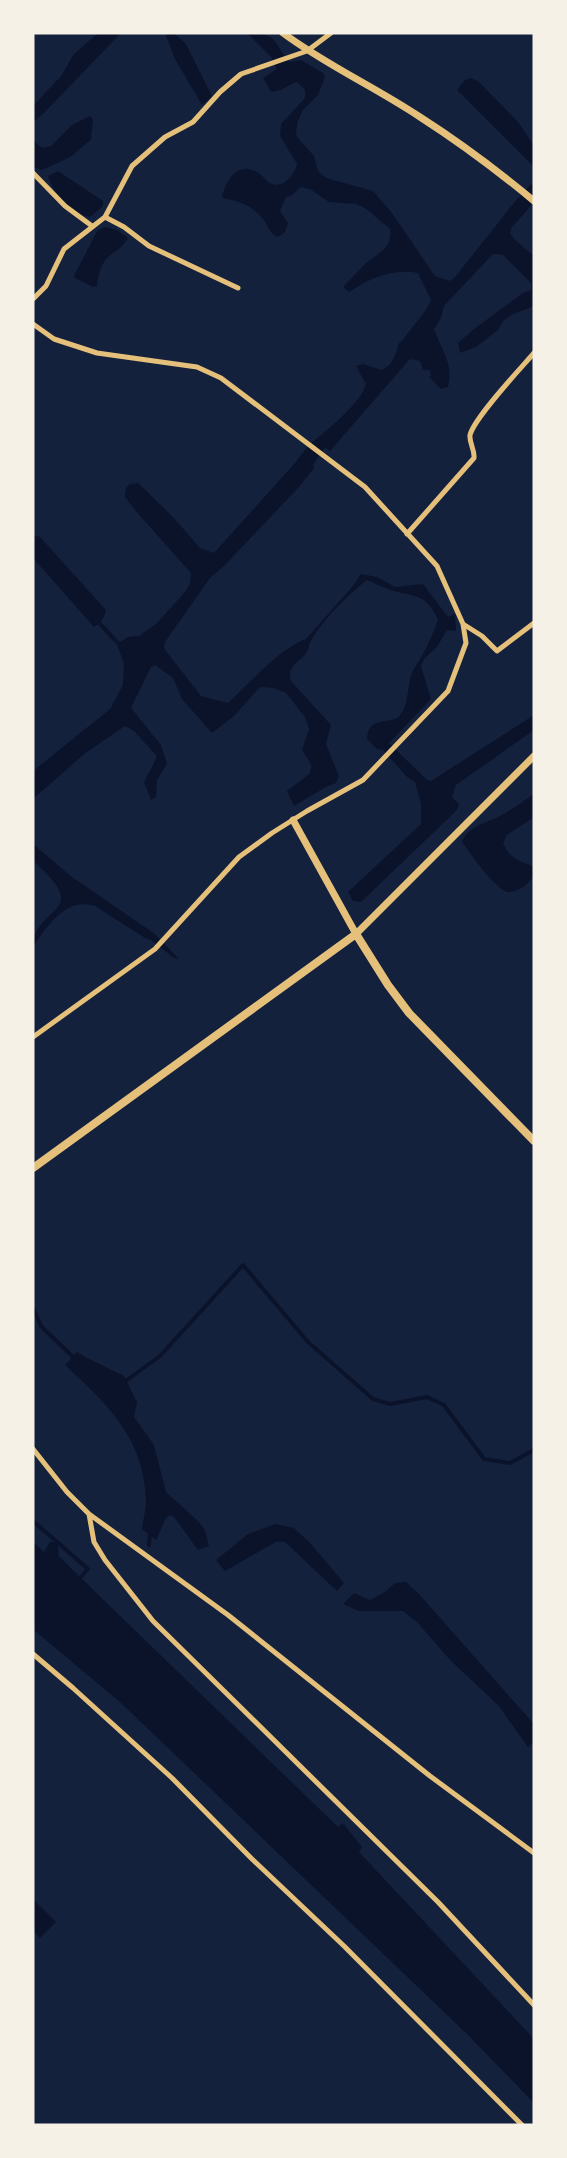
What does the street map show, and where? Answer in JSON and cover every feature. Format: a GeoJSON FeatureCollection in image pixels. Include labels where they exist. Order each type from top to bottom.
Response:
{"type":"FeatureCollection","features":[{"type":"Feature","properties":{"kind":"main road"},"geometry":{"type":"LineString","coordinates":[[33,1168],[356,934],[388,985],[430,1036],[534,1141]]}},
{"type":"Feature","properties":{"kind":"street"},"geometry":{"type":"LineString","coordinates":[[283,33],[307,51],[420,116],[534,201]]}},
{"type":"Feature","properties":{"kind":"street"},"geometry":{"type":"LineString","coordinates":[[33,299],[46,286],[64,249],[105,217],[132,166],[165,137],[193,122],[220,92],[241,74],[307,51],[331,33]]}},
{"type":"Feature","properties":{"kind":"street"},"geometry":{"type":"LineString","coordinates":[[33,173],[65,206],[92,226]]}},
{"type":"Feature","properties":{"kind":"street"},"geometry":{"type":"LineString","coordinates":[[105,217],[149,246],[238,288]]}},
{"type":"Feature","properties":{"kind":"street"},"geometry":{"type":"LineString","coordinates":[[33,324],[54,339],[97,353],[197,368],[221,378],[365,487],[437,566],[463,624],[466,643],[448,691],[363,780],[293,820],[239,857],[155,949],[33,1037]]}},
{"type":"Feature","properties":{"kind":"street"},"geometry":{"type":"LineString","coordinates":[[407,534],[474,458],[475,451],[470,440],[471,432],[499,392],[534,353]]}},
{"type":"Feature","properties":{"kind":"street"},"geometry":{"type":"LineString","coordinates":[[463,624],[482,636],[497,651],[534,623]]}},
{"type":"Feature","properties":{"kind":"street"},"geometry":{"type":"LineString","coordinates":[[293,820],[356,934],[534,756]]}},
{"type":"Feature","properties":{"kind":"street"},"geometry":{"type":"LineString","coordinates":[[33,1449],[67,1492],[89,1514],[228,1615],[430,1776],[534,1853]]}},
{"type":"Feature","properties":{"kind":"street"},"geometry":{"type":"LineString","coordinates":[[89,1514],[94,1542],[105,1560],[153,1621],[438,1902],[534,2005]]}},
{"type":"Feature","properties":{"kind":"street"},"geometry":{"type":"LineString","coordinates":[[33,1654],[172,1778],[522,2125]]}},
{"type":"Feature","properties":{"kind":"water"},"geometry":{"type":"Polygon","coordinates":[[[98,33],[121,33],[33,122],[33,106],[62,75],[73,55],[98,33]]]}},
{"type":"Feature","properties":{"kind":"water"},"geometry":{"type":"Polygon","coordinates":[[[165,33],[174,33],[186,44],[212,96],[202,105],[175,59],[165,33]]]}},
{"type":"Feature","properties":{"kind":"water"},"geometry":{"type":"Polygon","coordinates":[[[247,33],[270,37],[290,62],[301,60],[323,73],[325,77],[318,95],[303,110],[298,121],[297,137],[314,156],[318,171],[326,178],[373,191],[392,213],[435,276],[450,281],[455,277],[518,198],[529,208],[512,227],[510,233],[534,256],[534,306],[513,314],[504,320],[498,330],[476,347],[460,353],[458,343],[523,293],[531,290],[531,283],[503,255],[493,254],[444,306],[441,318],[434,329],[448,363],[448,387],[441,389],[429,377],[431,376],[430,370],[423,370],[420,361],[410,359],[330,451],[325,447],[313,465],[314,468],[298,488],[210,578],[165,642],[166,651],[201,696],[228,703],[276,658],[296,643],[306,639],[361,574],[377,577],[395,587],[423,584],[448,617],[455,614],[456,631],[447,630],[437,647],[424,659],[421,666],[431,699],[389,743],[427,780],[431,781],[534,715],[534,730],[456,785],[452,797],[459,804],[457,810],[361,902],[353,901],[348,892],[421,824],[421,804],[415,782],[406,776],[383,750],[377,749],[367,739],[368,731],[376,723],[392,720],[403,711],[411,675],[427,647],[438,620],[430,605],[421,598],[394,591],[367,580],[328,617],[310,643],[305,655],[291,670],[290,675],[291,681],[331,725],[326,744],[339,776],[336,783],[294,806],[287,791],[309,774],[312,766],[302,750],[309,729],[305,717],[286,693],[274,688],[260,687],[234,716],[212,733],[182,699],[173,678],[155,665],[151,667],[131,708],[161,745],[167,764],[157,780],[156,797],[151,800],[144,782],[156,755],[134,731],[125,726],[84,754],[33,799],[33,771],[110,709],[123,685],[124,664],[117,644],[128,637],[139,636],[157,623],[190,584],[191,573],[134,509],[125,497],[126,488],[130,484],[138,483],[173,517],[200,548],[214,553],[308,446],[344,415],[358,399],[366,384],[356,366],[363,364],[382,370],[389,365],[399,343],[426,310],[431,300],[418,273],[391,273],[365,282],[349,292],[344,288],[389,242],[390,229],[365,208],[356,204],[329,202],[310,189],[301,187],[286,197],[280,211],[288,223],[285,232],[278,237],[271,233],[261,216],[251,208],[222,198],[226,184],[240,170],[253,170],[270,183],[279,185],[291,177],[297,164],[280,136],[281,124],[305,98],[305,90],[297,82],[271,92],[263,78],[277,69],[271,57],[247,33]]]}},
{"type":"Feature","properties":{"kind":"water"},"geometry":{"type":"Polygon","coordinates":[[[471,78],[479,82],[519,123],[534,146],[534,167],[457,90],[465,80],[471,78]]]}},
{"type":"Feature","properties":{"kind":"water"},"geometry":{"type":"Polygon","coordinates":[[[90,116],[93,120],[91,140],[73,155],[60,162],[42,170],[33,167],[33,140],[42,148],[51,146],[72,125],[90,116]]]}},
{"type":"Feature","properties":{"kind":"water"},"geometry":{"type":"Polygon","coordinates":[[[58,171],[103,201],[103,206],[90,217],[76,212],[58,196],[50,183],[48,176],[58,171]]]}},
{"type":"Feature","properties":{"kind":"water"},"geometry":{"type":"Polygon","coordinates":[[[105,227],[117,230],[128,238],[105,261],[97,286],[93,287],[74,276],[97,231],[105,227]]]}},
{"type":"Feature","properties":{"kind":"water"},"geometry":{"type":"Polygon","coordinates":[[[33,535],[40,537],[106,610],[102,620],[94,627],[33,558],[33,535]]]}},
{"type":"Feature","properties":{"kind":"water"},"geometry":{"type":"Polygon","coordinates":[[[534,794],[534,817],[507,835],[503,843],[512,856],[534,867],[534,877],[517,890],[505,891],[484,872],[462,842],[468,833],[481,824],[506,813],[534,794]]]}},
{"type":"Feature","properties":{"kind":"water"},"geometry":{"type":"Polygon","coordinates":[[[33,844],[72,877],[155,934],[179,959],[174,958],[151,940],[95,906],[85,904],[66,909],[58,915],[33,947],[36,933],[42,923],[57,909],[61,901],[60,891],[51,878],[33,861],[33,844]]]}},
{"type":"Feature","properties":{"kind":"water"},"geometry":{"type":"Polygon","coordinates":[[[77,1352],[124,1376],[137,1402],[134,1417],[154,1445],[166,1492],[199,1522],[205,1530],[209,1546],[198,1550],[174,1517],[170,1515],[166,1518],[156,1540],[142,1529],[146,1501],[139,1459],[121,1424],[96,1394],[65,1365],[77,1352]]]}},
{"type":"Feature","properties":{"kind":"water"},"geometry":{"type":"Polygon","coordinates":[[[276,1524],[294,1528],[311,1544],[344,1583],[337,1591],[285,1542],[276,1542],[225,1571],[216,1560],[248,1534],[276,1524]]]}},
{"type":"Feature","properties":{"kind":"water"},"geometry":{"type":"Polygon","coordinates":[[[33,1542],[44,1552],[50,1542],[58,1545],[59,1556],[82,1579],[338,1827],[343,1823],[362,1847],[359,1852],[534,2039],[534,2103],[467,2034],[120,1702],[33,1629],[33,1542]]]}},
{"type":"Feature","properties":{"kind":"water"},"geometry":{"type":"Polygon","coordinates":[[[406,1582],[534,1724],[534,1742],[528,1747],[498,1705],[451,1661],[417,1622],[403,1611],[359,1611],[343,1604],[354,1593],[370,1600],[385,1592],[395,1583],[406,1582]]]}},
{"type":"Feature","properties":{"kind":"water"},"geometry":{"type":"Polygon","coordinates":[[[33,1899],[56,1922],[40,1938],[33,1931],[33,1899]]]}},
{"type":"Feature","properties":{"kind":"waterway"},"geometry":{"type":"LineString","coordinates":[[512,216],[534,191]]}},
{"type":"Feature","properties":{"kind":"waterway"},"geometry":{"type":"LineString","coordinates":[[99,623],[118,643]]}},
{"type":"Feature","properties":{"kind":"waterway"},"geometry":{"type":"LineString","coordinates":[[123,1383],[160,1356],[243,1265],[308,1342],[373,1399],[390,1404],[427,1397],[444,1405],[484,1459],[510,1463],[534,1450]]}},
{"type":"Feature","properties":{"kind":"waterway"},"geometry":{"type":"LineString","coordinates":[[33,1308],[41,1326],[75,1359]]}},
{"type":"Feature","properties":{"kind":"waterway"},"geometry":{"type":"LineString","coordinates":[[33,1521],[88,1569],[78,1580]]}},
{"type":"Feature","properties":{"kind":"waterway"},"geometry":{"type":"LineString","coordinates":[[149,1545],[150,1533]]}}]}
